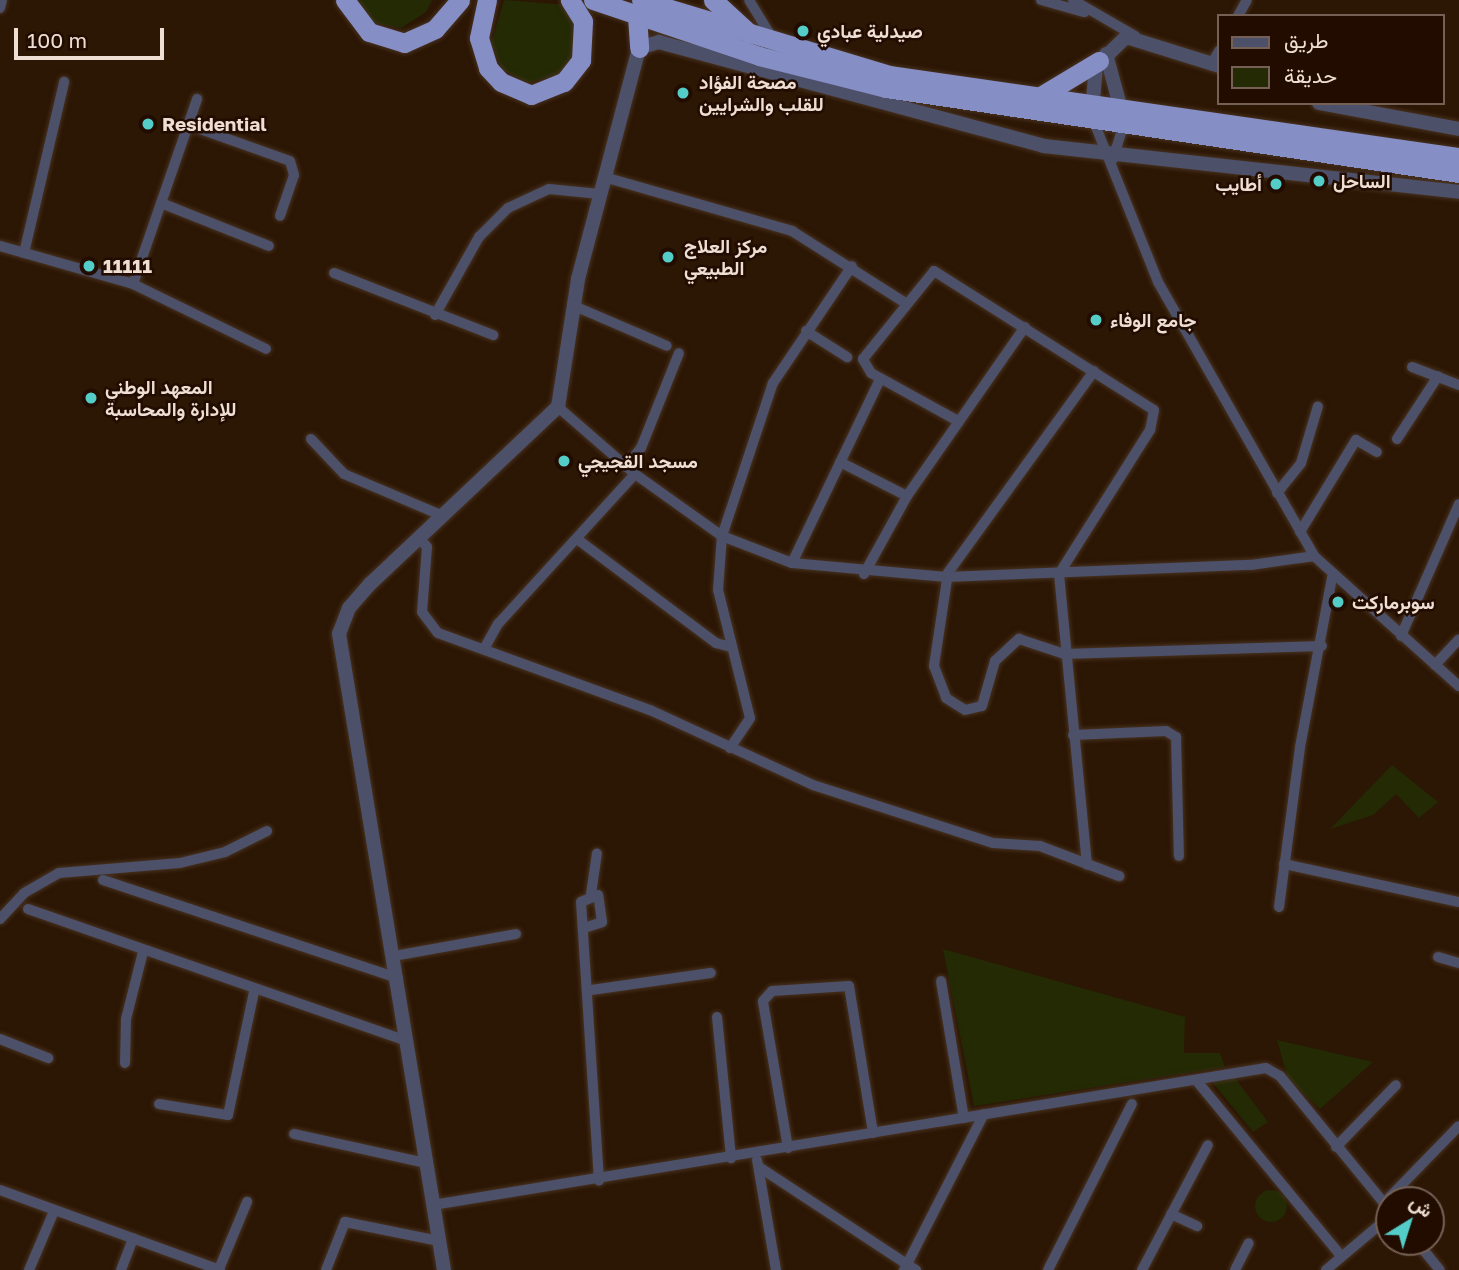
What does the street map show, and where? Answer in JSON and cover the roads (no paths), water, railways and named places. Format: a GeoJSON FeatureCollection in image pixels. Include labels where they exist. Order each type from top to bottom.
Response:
{"type":"FeatureCollection","features":[{"type":"Feature","properties":{"kind":"highway"},"geometry":{"type":"LineString","coordinates":[[345,0],[369,32],[404,43],[435,29],[460,0]]}},
{"type":"Feature","properties":{"kind":"highway"},"geometry":{"type":"LineString","coordinates":[[487,0],[479,38],[488,68],[501,82],[531,95],[555,88],[582,60],[583,21],[570,0]]}},
{"type":"Feature","properties":{"kind":"highway"},"geometry":{"type":"LineString","coordinates":[[593,0],[639,8],[753,37],[857,68],[1039,97],[1093,113]]}},
{"type":"Feature","properties":{"kind":"highway"},"geometry":{"type":"LineString","coordinates":[[713,0],[753,37]]}},
{"type":"Feature","properties":{"kind":"highway"},"geometry":{"type":"LineString","coordinates":[[639,8],[639,48]]}},
{"type":"Feature","properties":{"kind":"highway"},"geometry":{"type":"LineString","coordinates":[[639,8],[846,80],[1459,157]]}},
{"type":"Feature","properties":{"kind":"highway"},"geometry":{"type":"LineString","coordinates":[[1039,97],[1102,58]]}},
{"type":"Feature","properties":{"kind":"highway"},"geometry":{"type":"LineString","coordinates":[[1122,116],[1459,173]]}},
{"type":"Feature","properties":{"kind":"street"},"geometry":{"type":"LineString","coordinates":[[0,8],[2,0]]}},
{"type":"Feature","properties":{"kind":"street"},"geometry":{"type":"LineString","coordinates":[[749,0],[774,33],[773,44]]}},
{"type":"Feature","properties":{"kind":"street"},"geometry":{"type":"LineString","coordinates":[[1041,0],[1091,13]]}},
{"type":"Feature","properties":{"kind":"street"},"geometry":{"type":"LineString","coordinates":[[1073,0],[1091,13],[1135,36],[1217,60]]}},
{"type":"Feature","properties":{"kind":"street"},"geometry":{"type":"LineString","coordinates":[[1135,36],[1119,40],[1102,58],[1093,113],[1158,282],[1314,556],[1332,577],[1459,686]]}},
{"type":"Feature","properties":{"kind":"street"},"geometry":{"type":"LineString","coordinates":[[444,1270],[398,978],[339,634],[349,608],[558,407],[572,304],[639,48],[659,42],[900,111],[1044,146],[1111,156],[1459,192]]}},
{"type":"Feature","properties":{"kind":"street"},"geometry":{"type":"LineString","coordinates":[[1102,58],[1122,116],[1111,156]]}},
{"type":"Feature","properties":{"kind":"street"},"geometry":{"type":"LineString","coordinates":[[24,253],[64,82]]}},
{"type":"Feature","properties":{"kind":"street"},"geometry":{"type":"LineString","coordinates":[[133,284],[186,124],[197,99]]}},
{"type":"Feature","properties":{"kind":"street"},"geometry":{"type":"LineString","coordinates":[[1330,105],[1459,129]]}},
{"type":"Feature","properties":{"kind":"street"},"geometry":{"type":"LineString","coordinates":[[186,124],[290,162],[294,175],[280,215]]}},
{"type":"Feature","properties":{"kind":"street"},"geometry":{"type":"LineString","coordinates":[[604,177],[752,216],[852,266],[904,302]]}},
{"type":"Feature","properties":{"kind":"street"},"geometry":{"type":"LineString","coordinates":[[435,315],[479,237],[508,208],[549,189],[600,194]]}},
{"type":"Feature","properties":{"kind":"street"},"geometry":{"type":"LineString","coordinates":[[160,203],[269,246]]}},
{"type":"Feature","properties":{"kind":"street"},"geometry":{"type":"LineString","coordinates":[[0,246],[133,284],[266,349]]}},
{"type":"Feature","properties":{"kind":"street"},"geometry":{"type":"LineString","coordinates":[[730,748],[750,723],[718,590],[722,537],[767,397],[806,331],[852,266]]}},
{"type":"Feature","properties":{"kind":"street"},"geometry":{"type":"LineString","coordinates":[[958,421],[880,379],[863,359],[904,302],[934,271],[1148,404],[1156,416],[1059,573],[1064,654],[1087,865]]}},
{"type":"Feature","properties":{"kind":"street"},"geometry":{"type":"LineString","coordinates":[[334,273],[435,315],[493,335]]}},
{"type":"Feature","properties":{"kind":"street"},"geometry":{"type":"LineString","coordinates":[[572,304],[667,346]]}},
{"type":"Feature","properties":{"kind":"street"},"geometry":{"type":"LineString","coordinates":[[864,574],[907,496],[1025,327]]}},
{"type":"Feature","properties":{"kind":"street"},"geometry":{"type":"LineString","coordinates":[[806,331],[847,358]]}},
{"type":"Feature","properties":{"kind":"street"},"geometry":{"type":"LineString","coordinates":[[484,649],[631,470],[679,353]]}},
{"type":"Feature","properties":{"kind":"street"},"geometry":{"type":"LineString","coordinates":[[1412,367],[1459,385]]}},
{"type":"Feature","properties":{"kind":"street"},"geometry":{"type":"LineString","coordinates":[[1094,371],[947,577],[934,666],[951,702],[971,711],[982,706],[995,661],[1013,640],[1064,654],[1322,646]]}},
{"type":"Feature","properties":{"kind":"street"},"geometry":{"type":"LineString","coordinates":[[1397,439],[1438,376]]}},
{"type":"Feature","properties":{"kind":"street"},"geometry":{"type":"LineString","coordinates":[[792,563],[880,379]]}},
{"type":"Feature","properties":{"kind":"street"},"geometry":{"type":"LineString","coordinates":[[1277,493],[1301,463],[1318,406]]}},
{"type":"Feature","properties":{"kind":"street"},"geometry":{"type":"LineString","coordinates":[[558,407],[631,470],[722,537],[792,563],[864,574],[947,577],[1059,573],[1314,556]]}},
{"type":"Feature","properties":{"kind":"street"},"geometry":{"type":"LineString","coordinates":[[311,439],[344,474],[443,516]]}},
{"type":"Feature","properties":{"kind":"street"},"geometry":{"type":"LineString","coordinates":[[1300,532],[1356,440],[1377,452]]}},
{"type":"Feature","properties":{"kind":"street"},"geometry":{"type":"LineString","coordinates":[[840,462],[907,496]]}},
{"type":"Feature","properties":{"kind":"street"},"geometry":{"type":"LineString","coordinates":[[1401,636],[1459,505]]}},
{"type":"Feature","properties":{"kind":"street"},"geometry":{"type":"LineString","coordinates":[[419,538],[427,547],[426,622],[438,633],[650,710],[813,785],[993,843],[1040,846],[1119,876]]}},
{"type":"Feature","properties":{"kind":"street"},"geometry":{"type":"LineString","coordinates":[[577,539],[716,643],[732,647]]}},
{"type":"Feature","properties":{"kind":"street"},"geometry":{"type":"LineString","coordinates":[[1279,907],[1332,577]]}},
{"type":"Feature","properties":{"kind":"street"},"geometry":{"type":"LineString","coordinates":[[1435,665],[1459,639]]}},
{"type":"Feature","properties":{"kind":"street"},"geometry":{"type":"LineString","coordinates":[[1073,735],[1166,731],[1176,737],[1179,856]]}},
{"type":"Feature","properties":{"kind":"street"},"geometry":{"type":"LineString","coordinates":[[0,919],[24,893],[59,873],[205,858],[267,831]]}},
{"type":"Feature","properties":{"kind":"street"},"geometry":{"type":"LineString","coordinates":[[591,894],[597,853]]}},
{"type":"Feature","properties":{"kind":"street"},"geometry":{"type":"LineString","coordinates":[[1284,864],[1459,902]]}},
{"type":"Feature","properties":{"kind":"street"},"geometry":{"type":"LineString","coordinates":[[103,880],[398,978]]}},
{"type":"Feature","properties":{"kind":"street"},"geometry":{"type":"LineString","coordinates":[[591,894],[581,900],[591,990],[599,1180]]}},
{"type":"Feature","properties":{"kind":"street"},"geometry":{"type":"LineString","coordinates":[[584,928],[603,919],[602,900],[591,894]]}},
{"type":"Feature","properties":{"kind":"street"},"geometry":{"type":"LineString","coordinates":[[28,909],[254,992],[408,1041]]}},
{"type":"Feature","properties":{"kind":"street"},"geometry":{"type":"LineString","coordinates":[[394,956],[516,934]]}},
{"type":"Feature","properties":{"kind":"street"},"geometry":{"type":"LineString","coordinates":[[125,1063],[126,1018],[144,952]]}},
{"type":"Feature","properties":{"kind":"street"},"geometry":{"type":"LineString","coordinates":[[1438,957],[1459,963]]}},
{"type":"Feature","properties":{"kind":"street"},"geometry":{"type":"LineString","coordinates":[[591,990],[711,973]]}},
{"type":"Feature","properties":{"kind":"street"},"geometry":{"type":"LineString","coordinates":[[941,981],[964,1118]]}},
{"type":"Feature","properties":{"kind":"street"},"geometry":{"type":"LineString","coordinates":[[788,1148],[763,1002],[772,991],[849,986],[873,1133]]}},
{"type":"Feature","properties":{"kind":"street"},"geometry":{"type":"LineString","coordinates":[[159,1104],[228,1115],[254,992]]}},
{"type":"Feature","properties":{"kind":"street"},"geometry":{"type":"LineString","coordinates":[[718,1017],[731,1158]]}},
{"type":"Feature","properties":{"kind":"street"},"geometry":{"type":"LineString","coordinates":[[0,1039],[48,1058]]}},
{"type":"Feature","properties":{"kind":"street"},"geometry":{"type":"LineString","coordinates":[[433,1205],[599,1180],[1196,1080],[1273,1070],[1375,1192]]}},
{"type":"Feature","properties":{"kind":"street"},"geometry":{"type":"LineString","coordinates":[[1196,1080],[1341,1256]]}},
{"type":"Feature","properties":{"kind":"street"},"geometry":{"type":"LineString","coordinates":[[1336,1147],[1396,1085]]}},
{"type":"Feature","properties":{"kind":"street"},"geometry":{"type":"LineString","coordinates":[[1048,1270],[1132,1104]]}},
{"type":"Feature","properties":{"kind":"street"},"geometry":{"type":"LineString","coordinates":[[759,1167],[909,1268],[985,1114]]}},
{"type":"Feature","properties":{"kind":"street"},"geometry":{"type":"LineString","coordinates":[[1405,1186],[1459,1126]]}},
{"type":"Feature","properties":{"kind":"street"},"geometry":{"type":"LineString","coordinates":[[294,1134],[426,1163]]}},
{"type":"Feature","properties":{"kind":"street"},"geometry":{"type":"LineString","coordinates":[[1142,1270],[1208,1145]]}},
{"type":"Feature","properties":{"kind":"street"},"geometry":{"type":"LineString","coordinates":[[756,1154],[776,1270]]}},
{"type":"Feature","properties":{"kind":"street"},"geometry":{"type":"LineString","coordinates":[[2,1195],[54,1210],[134,1238],[204,1267],[219,1270],[247,1202]]}},
{"type":"Feature","properties":{"kind":"street"},"geometry":{"type":"LineString","coordinates":[[29,1270],[54,1210]]}},
{"type":"Feature","properties":{"kind":"street"},"geometry":{"type":"LineString","coordinates":[[1171,1214],[1197,1226]]}},
{"type":"Feature","properties":{"kind":"street"},"geometry":{"type":"LineString","coordinates":[[326,1270],[345,1222],[439,1241]]}},
{"type":"Feature","properties":{"kind":"street"},"geometry":{"type":"LineString","coordinates":[[1326,1270],[1375,1228]]}},
{"type":"Feature","properties":{"kind":"street"},"geometry":{"type":"LineString","coordinates":[[121,1270],[134,1238]]}},
{"type":"Feature","properties":{"kind":"street"},"geometry":{"type":"LineString","coordinates":[[1235,1270],[1249,1243]]}},
{"type":"Feature","properties":{"kind":"street"},"geometry":{"type":"LineString","coordinates":[[1428,1256],[1440,1270]]}},
{"type":"Feature","properties":{"kind":"place","name":"صيدلية عبادي"},"geometry":{"type":"Point","coordinates":[803,31]}},
{"type":"Feature","properties":{"kind":"place","name":"مصحة الفؤاد للقلب والشرايين"},"geometry":{"type":"Point","coordinates":[683,93]}},
{"type":"Feature","properties":{"kind":"place","name":"Residential"},"geometry":{"type":"Point","coordinates":[148,124]}},
{"type":"Feature","properties":{"kind":"place","name":"الساحل"},"geometry":{"type":"Point","coordinates":[1319,181]}},
{"type":"Feature","properties":{"kind":"place","name":"أطايب"},"geometry":{"type":"Point","coordinates":[1276,184]}},
{"type":"Feature","properties":{"kind":"place","name":"مركز العلاج الطبيعي"},"geometry":{"type":"Point","coordinates":[668,257]}},
{"type":"Feature","properties":{"kind":"place","name":"11111"},"geometry":{"type":"Point","coordinates":[89,266]}},
{"type":"Feature","properties":{"kind":"place","name":"جامع الوفاء"},"geometry":{"type":"Point","coordinates":[1096,320]}},
{"type":"Feature","properties":{"kind":"place","name":"المعهد الوطني للإدارة والمحاسبة"},"geometry":{"type":"Point","coordinates":[91,398]}},
{"type":"Feature","properties":{"kind":"place","name":"مسجد القجيجي"},"geometry":{"type":"Point","coordinates":[564,461]}},
{"type":"Feature","properties":{"kind":"place","name":"سوبرماركت"},"geometry":{"type":"Point","coordinates":[1338,602]}}]}
